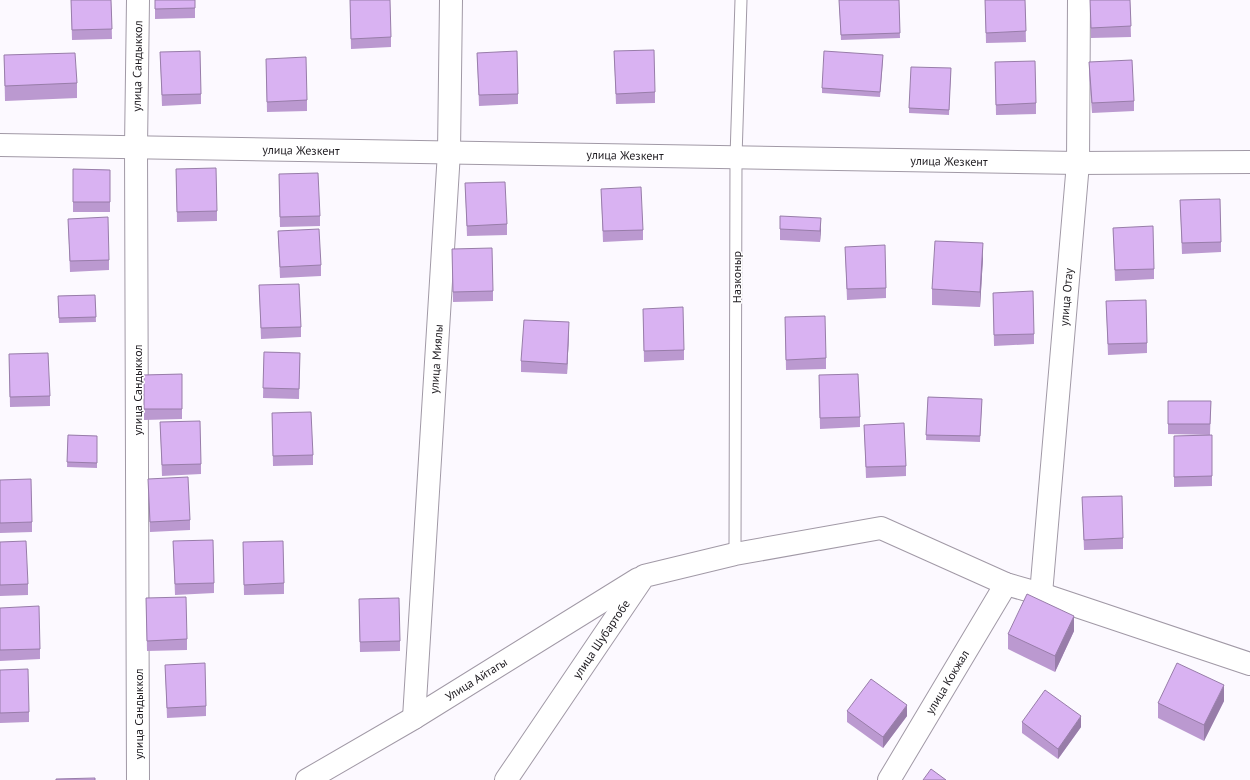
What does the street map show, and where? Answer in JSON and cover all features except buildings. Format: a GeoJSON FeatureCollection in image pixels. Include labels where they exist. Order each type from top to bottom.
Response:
{"type":"FeatureCollection","features":[{"type":"Feature","properties":{"kind":"street","name":"улица Сандыккол"},"geometry":{"type":"LineString","coordinates":[[138,0],[136,147],[138,780]]}},
{"type":"Feature","properties":{"kind":"street","name":"улица Миялы"},"geometry":{"type":"LineString","coordinates":[[414,718],[449,152],[451,0]]}},
{"type":"Feature","properties":{"kind":"street","name":"улица Отау"},"geometry":{"type":"LineString","coordinates":[[1041,594],[1078,163],[1079,0]]}},
{"type":"Feature","properties":{"kind":"street","name":"улица Жезкент"},"geometry":{"type":"LineString","coordinates":[[0,145],[1078,163],[1250,162]]}},
{"type":"Feature","properties":{"kind":"street"},"geometry":{"type":"LineString","coordinates":[[644,576],[735,554],[881,528],[1006,584],[1041,594],[1250,664]]}},
{"type":"Feature","properties":{"kind":"street","name":"Улица Айтагы"},"geometry":{"type":"LineString","coordinates":[[307,780],[414,718],[644,576]]}},
{"type":"Feature","properties":{"kind":"street","name":"улица Шубартобе"},"geometry":{"type":"LineString","coordinates":[[506,780],[644,576]]}},
{"type":"Feature","properties":{"kind":"street","name":"улица Кокжал"},"geometry":{"type":"LineString","coordinates":[[889,780],[1006,584]]}},
{"type":"Feature","properties":{"kind":"lane","name":"Назконыр"},"geometry":{"type":"LineString","coordinates":[[735,554],[736,157],[741,0]]}}]}
